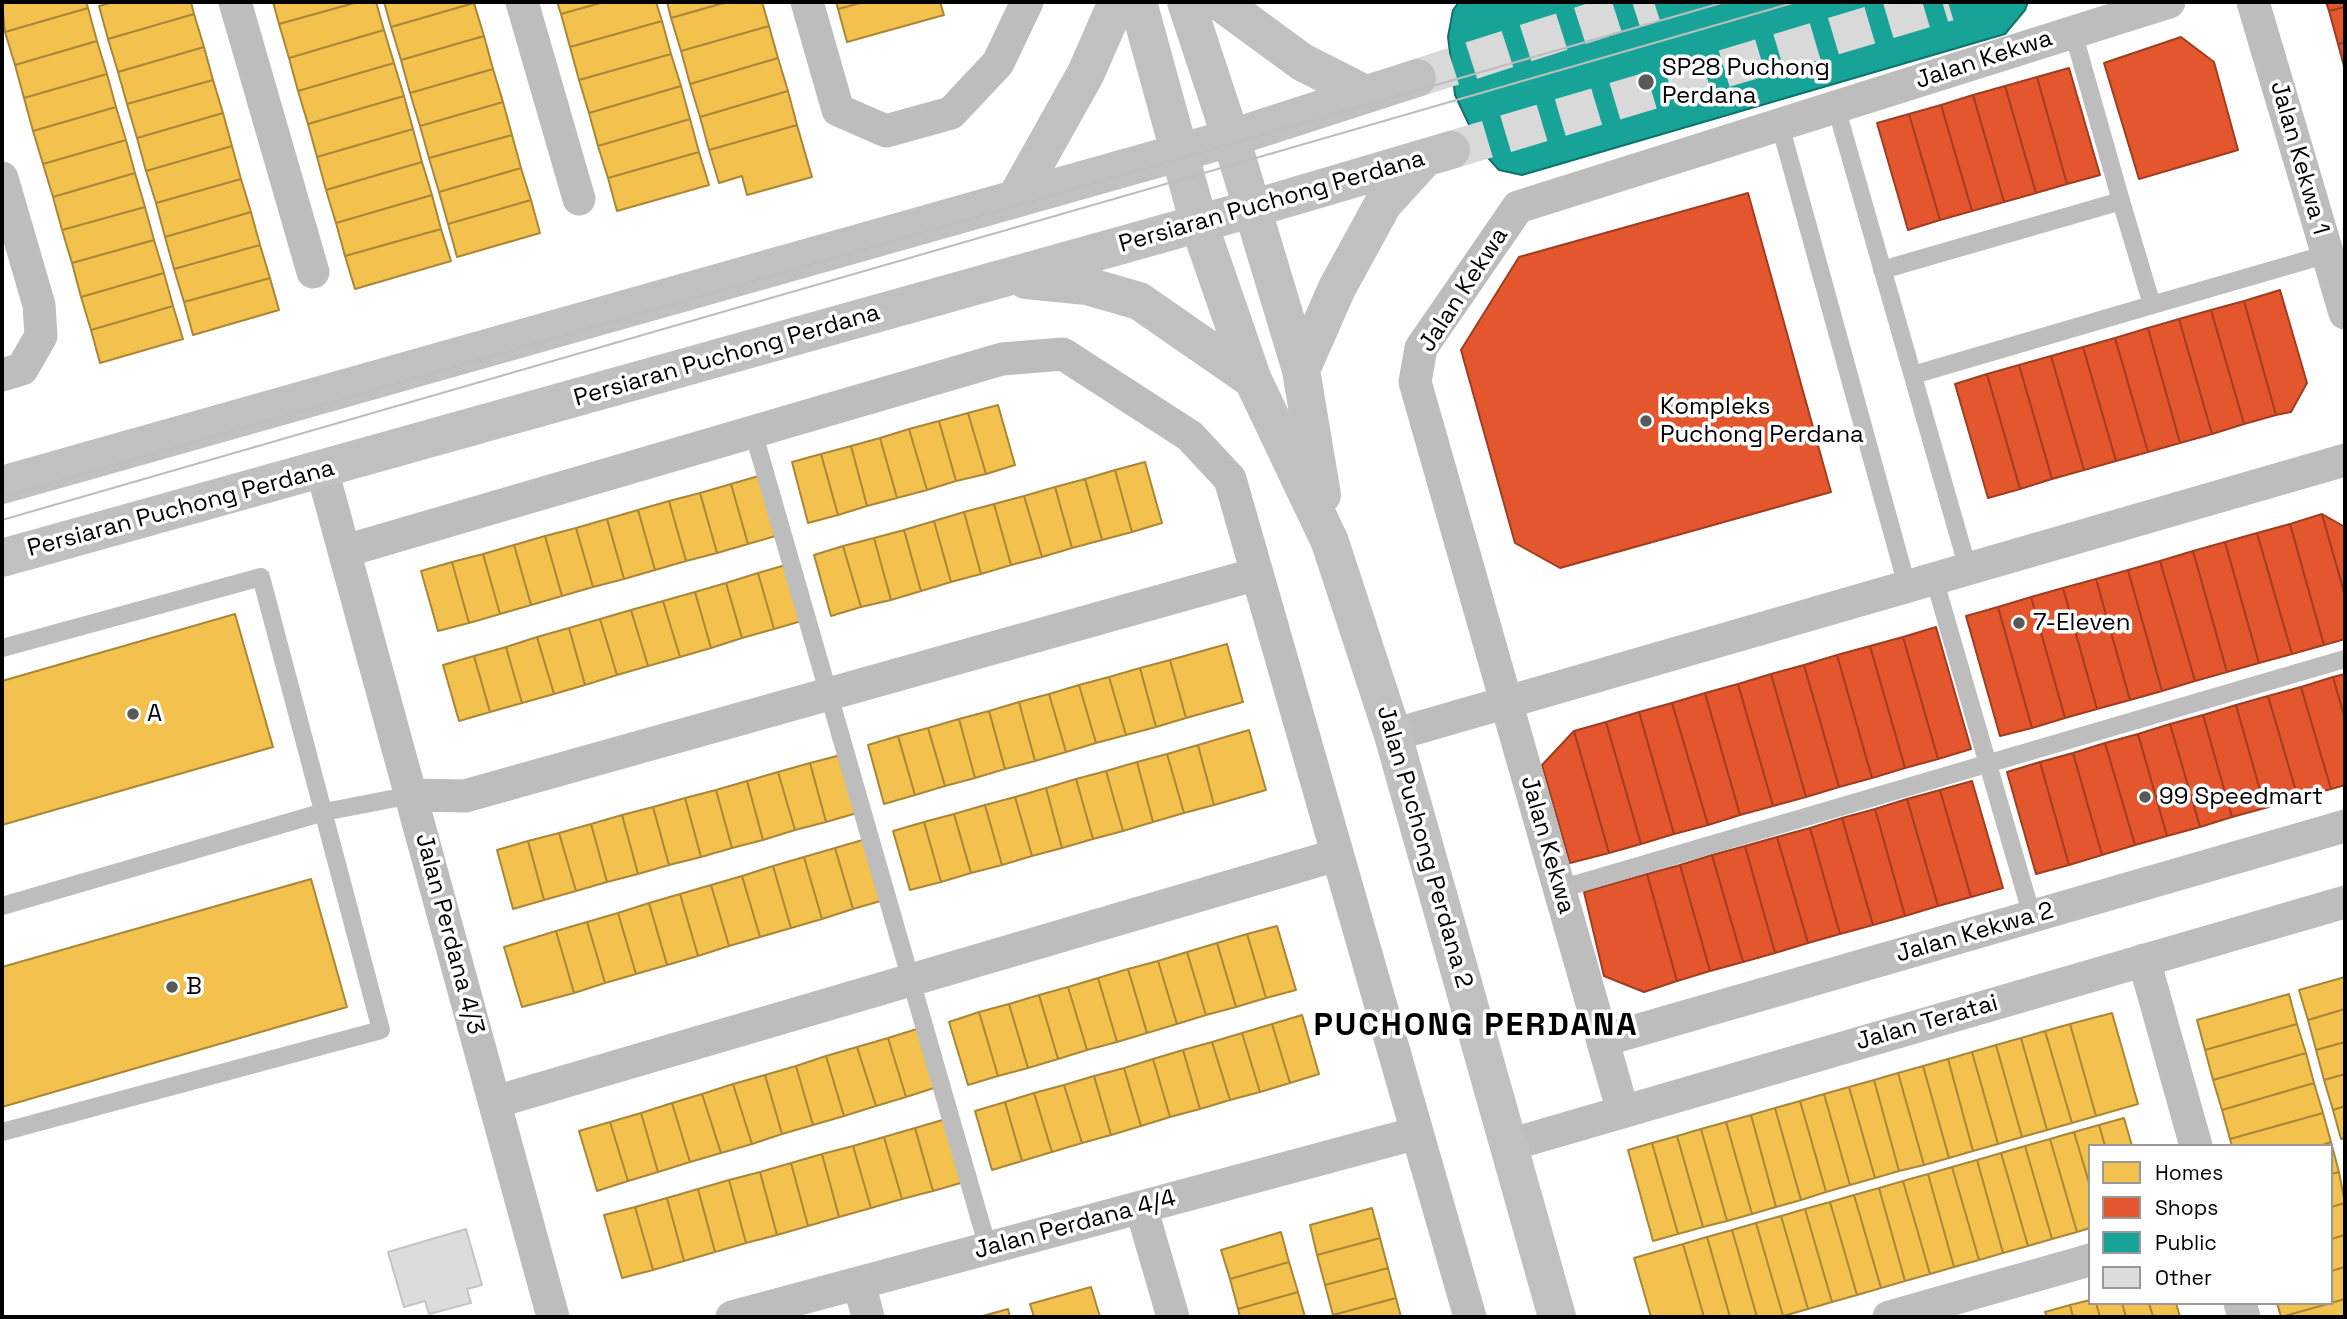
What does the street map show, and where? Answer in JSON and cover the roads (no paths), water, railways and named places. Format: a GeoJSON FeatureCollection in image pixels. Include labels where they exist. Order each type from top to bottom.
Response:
{"type":"FeatureCollection","features":[{"type":"Feature","properties":{"kind":"main road"},"geometry":{"type":"LineString","coordinates":[[1016,198],[1086,73],[1117,2]]}},
{"type":"Feature","properties":{"kind":"main road","name":"Jalan Puchong Perdana 2"},"geometry":{"type":"LineString","coordinates":[[1138,2],[1199,224],[1253,380],[1330,542],[1393,734],[1556,1317]]}},
{"type":"Feature","properties":{"kind":"main road","name":"Jalan Puchong Perdana 2"},"geometry":{"type":"LineString","coordinates":[[1185,2],[1231,138],[1301,370],[1330,542]]}},
{"type":"Feature","properties":{"kind":"main road"},"geometry":{"type":"LineString","coordinates":[[1220,2],[1302,62],[1365,94]]}},
{"type":"Feature","properties":{"kind":"main road"},"geometry":{"type":"LineString","coordinates":[[2,485],[1231,138],[1417,78]]}},
{"type":"Feature","properties":{"kind":"main road","name":"Persiaran Puchong Perdana"},"geometry":{"type":"LineString","coordinates":[[2,558],[1199,224],[1438,154],[1383,204],[1337,288],[1301,370]]}},
{"type":"Feature","properties":{"kind":"main road"},"geometry":{"type":"LineString","coordinates":[[1007,278],[1087,286],[1139,301],[1253,380]]}},
{"type":"Feature","properties":{"kind":"street"},"geometry":{"type":"LineString","coordinates":[[235,2],[313,272]]}},
{"type":"Feature","properties":{"kind":"street"},"geometry":{"type":"LineString","coordinates":[[522,2],[579,199]]}},
{"type":"Feature","properties":{"kind":"street"},"geometry":{"type":"LineString","coordinates":[[807,2],[838,110],[886,131],[951,113],[998,63],[1027,2]]}},
{"type":"Feature","properties":{"kind":"street","name":"Jalan Kekwa"},"geometry":{"type":"LineString","coordinates":[[1623,1112],[1415,382],[1421,348],[1518,207],[2169,2]]}},
{"type":"Feature","properties":{"kind":"street","name":"Jalan Kekwa 1"},"geometry":{"type":"LineString","coordinates":[[2253,2],[2345,313]]}},
{"type":"Feature","properties":{"kind":"street"},"geometry":{"type":"LineString","coordinates":[[2,178],[39,305],[41,336],[22,369],[2,375]]}},
{"type":"Feature","properties":{"kind":"street"},"geometry":{"type":"LineString","coordinates":[[345,551],[1002,359],[1063,354],[1190,436],[1230,479],[1470,1317]]}},
{"type":"Feature","properties":{"kind":"street"},"geometry":{"type":"LineString","coordinates":[[1393,734],[2345,460]]}},
{"type":"Feature","properties":{"kind":"street","name":"Jalan Perdana 4/3"},"geometry":{"type":"LineString","coordinates":[[322,470],[553,1317]]}},
{"type":"Feature","properties":{"kind":"street"},"geometry":{"type":"LineString","coordinates":[[412,795],[465,796],[1257,574]]}},
{"type":"Feature","properties":{"kind":"street","name":"Jalan Kekwa 2"},"geometry":{"type":"LineString","coordinates":[[1604,1040],[2345,826]]}},
{"type":"Feature","properties":{"kind":"street"},"geometry":{"type":"LineString","coordinates":[[495,1102],[1337,855]]}},
{"type":"Feature","properties":{"kind":"street","name":"Jalan Teratai"},"geometry":{"type":"LineString","coordinates":[[1509,1145],[2345,902]]}},
{"type":"Feature","properties":{"kind":"street"},"geometry":{"type":"LineString","coordinates":[[2144,960],[2195,1144]]}},
{"type":"Feature","properties":{"kind":"street","name":"Jalan Perdana 4/4"},"geometry":{"type":"LineString","coordinates":[[732,1317],[1417,1133]]}},
{"type":"Feature","properties":{"kind":"street"},"geometry":{"type":"LineString","coordinates":[[1141,1207],[1173,1317]]}},
{"type":"Feature","properties":{"kind":"street"},"geometry":{"type":"LineString","coordinates":[[1889,1317],[2088,1261]]}},
{"type":"Feature","properties":{"kind":"street"},"geometry":{"type":"LineString","coordinates":[[859,1283],[868,1317]]}},
{"type":"Feature","properties":{"kind":"lane"},"geometry":{"type":"LineString","coordinates":[[2073,32],[2152,305]]}},
{"type":"Feature","properties":{"kind":"lane"},"geometry":{"type":"LineString","coordinates":[[1836,107],[1968,569]]}},
{"type":"Feature","properties":{"kind":"lane"},"geometry":{"type":"LineString","coordinates":[[1780,125],[1921,582],[1988,764],[2032,916]]}},
{"type":"Feature","properties":{"kind":"lane"},"geometry":{"type":"LineString","coordinates":[[1882,270],[2121,201]]}},
{"type":"Feature","properties":{"kind":"lane"},"geometry":{"type":"LineString","coordinates":[[1913,374],[2328,254]]}},
{"type":"Feature","properties":{"kind":"lane"},"geometry":{"type":"LineString","coordinates":[[753,431],[909,981],[988,1248]]}},
{"type":"Feature","properties":{"kind":"lane"},"geometry":{"type":"LineString","coordinates":[[2,648],[261,577],[381,1030],[2,1132]]}},
{"type":"Feature","properties":{"kind":"lane"},"geometry":{"type":"LineString","coordinates":[[1560,889],[2345,659]]}},
{"type":"Feature","properties":{"kind":"lane"},"geometry":{"type":"LineString","coordinates":[[2,906],[324,812],[412,795]]}},
{"type":"Feature","properties":{"kind":"tunnel"},"geometry":{"type":"LineString","coordinates":[[1417,78],[1654,2]]}},
{"type":"Feature","properties":{"kind":"tunnel"},"geometry":{"type":"LineString","coordinates":[[1451,150],[1948,2]]}},
{"type":"Feature","properties":{"kind":"tram line"},"geometry":{"type":"LineString","coordinates":[[2,497],[1725,2]]}},
{"type":"Feature","properties":{"kind":"tram line"},"geometry":{"type":"LineString","coordinates":[[2,520],[1796,2]]}},
{"type":"Feature","properties":{"kind":"place","name":"SP28 Puchong Perdana"},"geometry":{"type":"Point","coordinates":[1646,82]}},
{"type":"Feature","properties":{"kind":"place","name":"Kompleks Puchong Perdana"},"geometry":{"type":"Point","coordinates":[1646,421]}},
{"type":"Feature","properties":{"kind":"place","name":"7-Eleven"},"geometry":{"type":"Point","coordinates":[2019,623]}},
{"type":"Feature","properties":{"kind":"place","name":"A"},"geometry":{"type":"Point","coordinates":[133,714]}},
{"type":"Feature","properties":{"kind":"place","name":"99 Speedmart"},"geometry":{"type":"Point","coordinates":[2145,797]}},
{"type":"Feature","properties":{"kind":"place","name":"B"},"geometry":{"type":"Point","coordinates":[172,987]}},
{"type":"Feature","properties":{"kind":"district","name":"PUCHONG PERDANA"},"geometry":{"type":"Point","coordinates":[1476,1026]}}]}
